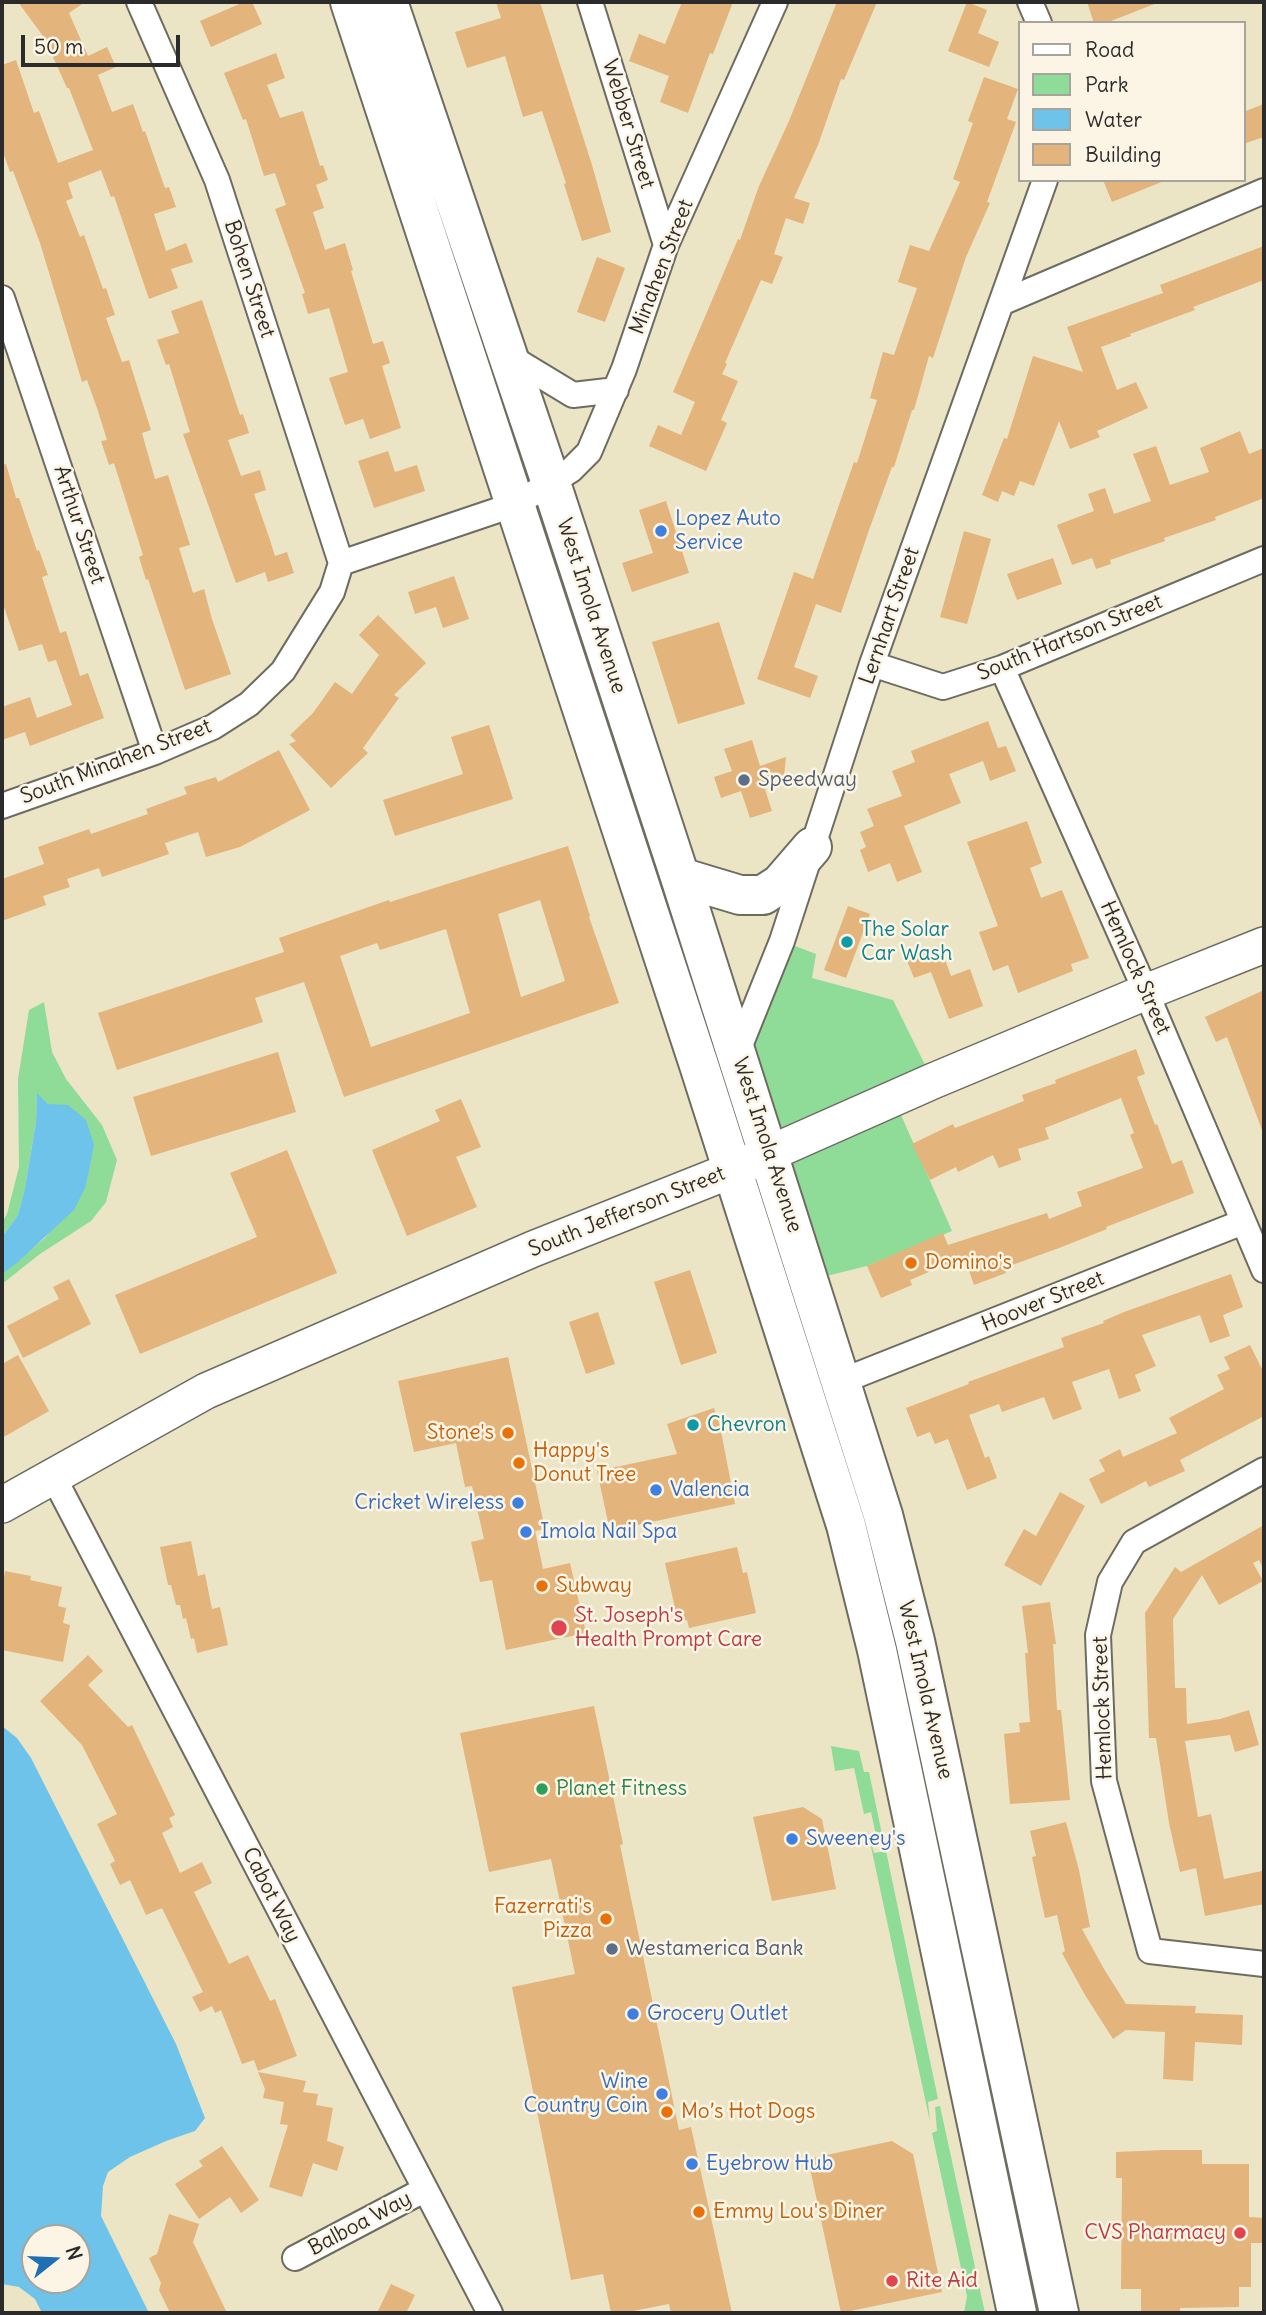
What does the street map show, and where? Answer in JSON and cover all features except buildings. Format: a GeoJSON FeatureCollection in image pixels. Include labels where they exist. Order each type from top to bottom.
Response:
{"type":"FeatureCollection","features":[{"type":"Feature","properties":{"kind":"main road","name":"West Imola Avenue"},"geometry":{"type":"LineString","coordinates":[[350,2],[516,504],[846,1525],[877,1650],[1017,2313]]}},
{"type":"Feature","properties":{"kind":"main road","name":"West Imola Avenue"},"geometry":{"type":"LineString","coordinates":[[387,2],[551,483],[737,1053],[883,1515],[915,1641],[1059,2313]]}},
{"type":"Feature","properties":{"kind":"main road"},"geometry":{"type":"LineString","coordinates":[[680,877],[740,895],[763,895],[780,884],[813,847]]}},
{"type":"Feature","properties":{"kind":"street","name":"Bohen Street"},"geometry":{"type":"LineString","coordinates":[[139,2],[217,180],[341,563]]}},
{"type":"Feature","properties":{"kind":"street","name":"Webber Street"},"geometry":{"type":"LineString","coordinates":[[590,2],[666,245]]}},
{"type":"Feature","properties":{"kind":"street","name":"Minahen Street"},"geometry":{"type":"LineString","coordinates":[[516,504],[570,470],[589,452],[615,390],[666,245],[775,2]]}},
{"type":"Feature","properties":{"kind":"street"},"geometry":{"type":"LineString","coordinates":[[1030,2],[1038,21]]}},
{"type":"Feature","properties":{"kind":"street","name":"Lernhart Street"},"geometry":{"type":"LineString","coordinates":[[737,1053],[782,941],[872,664],[1044,182]]}},
{"type":"Feature","properties":{"kind":"street"},"geometry":{"type":"LineString","coordinates":[[1001,303],[1264,191]]}},
{"type":"Feature","properties":{"kind":"street","name":"Arthur Street"},"geometry":{"type":"LineString","coordinates":[[2,298],[155,752]]}},
{"type":"Feature","properties":{"kind":"street"},"geometry":{"type":"LineString","coordinates":[[507,355],[573,395],[615,390]]}},
{"type":"Feature","properties":{"kind":"street"},"geometry":{"type":"LineString","coordinates":[[341,563],[516,504]]}},
{"type":"Feature","properties":{"kind":"street","name":"South Hartson Street"},"geometry":{"type":"LineString","coordinates":[[872,664],[943,687],[1002,668],[1264,559]]}},
{"type":"Feature","properties":{"kind":"street","name":"South Minahen Street"},"geometry":{"type":"LineString","coordinates":[[2,806],[155,752],[213,727],[249,704],[283,671],[332,592],[341,563]]}},
{"type":"Feature","properties":{"kind":"street","name":"Hemlock Street"},"geometry":{"type":"LineString","coordinates":[[1002,668],[1146,992],[1264,1270]]}},
{"type":"Feature","properties":{"kind":"street","name":"South Jefferson Street"},"geometry":{"type":"LineString","coordinates":[[2,1504],[206,1391],[533,1249],[732,1170],[926,1084],[1264,945]]}},
{"type":"Feature","properties":{"kind":"street","name":"Hoover Street"},"geometry":{"type":"LineString","coordinates":[[842,1381],[1243,1222]]}},
{"type":"Feature","properties":{"kind":"street","name":"Hemlock Street"},"geometry":{"type":"LineString","coordinates":[[1264,1470],[1134,1542],[1110,1582],[1098,1635],[1104,1781],[1150,1951],[1264,1964]]}},
{"type":"Feature","properties":{"kind":"street","name":"Cabot Way"},"geometry":{"type":"LineString","coordinates":[[52,1476],[490,2313]]}},
{"type":"Feature","properties":{"kind":"street","name":"Balboa Way"},"geometry":{"type":"LineString","coordinates":[[295,2258],[424,2190]]}},
{"type":"Feature","properties":{"kind":"green space"},"geometry":{"type":"Polygon","coordinates":[[[782,941],[816,954],[812,978],[893,1000],[933,1081],[894,1099],[952,1231],[867,1266],[810,1280],[737,1053],[782,941]]]}},
{"type":"Feature","properties":{"kind":"green space"},"geometry":{"type":"Polygon","coordinates":[[[44,1002],[52,1052],[66,1079],[102,1125],[117,1160],[106,1202],[91,1221],[40,1254],[2,1284],[2,1274],[45,1238],[86,1186],[89,1168],[48,1104],[37,1094],[36,1122],[25,1188],[18,1215],[2,1237],[2,1222],[7,1214],[19,1167],[18,1079],[29,1010],[44,1002]]]}},
{"type":"Feature","properties":{"kind":"green space"},"geometry":{"type":"Polygon","coordinates":[[[831,1746],[859,1751],[864,1772],[869,1772],[884,1844],[878,1845],[871,1812],[864,1814],[854,1768],[835,1771],[831,1746]]]}},
{"type":"Feature","properties":{"kind":"green space"},"geometry":{"type":"Polygon","coordinates":[[[867,1828],[874,1853],[886,1851],[938,2099],[928,2102],[930,2122],[867,1828]]]}},
{"type":"Feature","properties":{"kind":"green space"},"geometry":{"type":"Polygon","coordinates":[[[940,2106],[985,2313],[964,2313],[967,2296],[932,2133],[937,2131],[935,2107],[940,2106]]]}},
{"type":"Feature","properties":{"kind":"water"},"geometry":{"type":"Polygon","coordinates":[[[37,1093],[48,1104],[68,1105],[86,1120],[94,1145],[86,1186],[74,1210],[2,1274],[2,1237],[18,1215],[25,1188],[36,1122],[37,1093]]]}},
{"type":"Feature","properties":{"kind":"water"},"geometry":{"type":"Polygon","coordinates":[[[2,1726],[17,1738],[31,1758],[176,2044],[205,2118],[195,2131],[130,2157],[108,2172],[103,2186],[101,2216],[149,2313],[42,2313],[35,2299],[28,2294],[91,2294],[91,2224],[21,2224],[21,2288],[2,2284],[2,1726]]]}},
{"type":"Feature","properties":{"kind":"place","name":"Lopez Auto Service"},"geometry":{"type":"Point","coordinates":[661,531]}},
{"type":"Feature","properties":{"kind":"place","name":"Speedway"},"geometry":{"type":"Point","coordinates":[744,780]}},
{"type":"Feature","properties":{"kind":"place","name":"The Solar Car Wash"},"geometry":{"type":"Point","coordinates":[847,942]}},
{"type":"Feature","properties":{"kind":"place","name":"Domino's"},"geometry":{"type":"Point","coordinates":[911,1263]}},
{"type":"Feature","properties":{"kind":"place","name":"Chevron"},"geometry":{"type":"Point","coordinates":[693,1425]}},
{"type":"Feature","properties":{"kind":"place","name":"Stone's"},"geometry":{"type":"Point","coordinates":[508,1433]}},
{"type":"Feature","properties":{"kind":"place","name":"Happy's Donut Tree"},"geometry":{"type":"Point","coordinates":[519,1463]}},
{"type":"Feature","properties":{"kind":"place","name":"Valencia"},"geometry":{"type":"Point","coordinates":[656,1490]}},
{"type":"Feature","properties":{"kind":"place","name":"Cricket Wireless"},"geometry":{"type":"Point","coordinates":[518,1503]}},
{"type":"Feature","properties":{"kind":"place","name":"Imola Nail Spa"},"geometry":{"type":"Point","coordinates":[526,1532]}},
{"type":"Feature","properties":{"kind":"place","name":"Subway"},"geometry":{"type":"Point","coordinates":[542,1586]}},
{"type":"Feature","properties":{"kind":"place","name":"St. Joseph's Health Prompt Care"},"geometry":{"type":"Point","coordinates":[559,1628]}},
{"type":"Feature","properties":{"kind":"place","name":"Planet Fitness"},"geometry":{"type":"Point","coordinates":[542,1789]}},
{"type":"Feature","properties":{"kind":"place","name":"Sweeney's"},"geometry":{"type":"Point","coordinates":[792,1839]}},
{"type":"Feature","properties":{"kind":"place","name":"Fazerrati's Pizza"},"geometry":{"type":"Point","coordinates":[606,1919]}},
{"type":"Feature","properties":{"kind":"place","name":"Westamerica Bank"},"geometry":{"type":"Point","coordinates":[612,1949]}},
{"type":"Feature","properties":{"kind":"place","name":"Grocery Outlet"},"geometry":{"type":"Point","coordinates":[633,2014]}},
{"type":"Feature","properties":{"kind":"place","name":"Wine Country Coin"},"geometry":{"type":"Point","coordinates":[662,2094]}},
{"type":"Feature","properties":{"kind":"place","name":"Mo’s Hot Dogs"},"geometry":{"type":"Point","coordinates":[667,2112]}},
{"type":"Feature","properties":{"kind":"place","name":"Eyebrow Hub"},"geometry":{"type":"Point","coordinates":[692,2164]}},
{"type":"Feature","properties":{"kind":"place","name":"Emmy Lou's Diner"},"geometry":{"type":"Point","coordinates":[699,2212]}},
{"type":"Feature","properties":{"kind":"place","name":"CVS Pharmacy"},"geometry":{"type":"Point","coordinates":[1240,2233]}},
{"type":"Feature","properties":{"kind":"place","name":"Rite Aid"},"geometry":{"type":"Point","coordinates":[892,2281]}}]}
